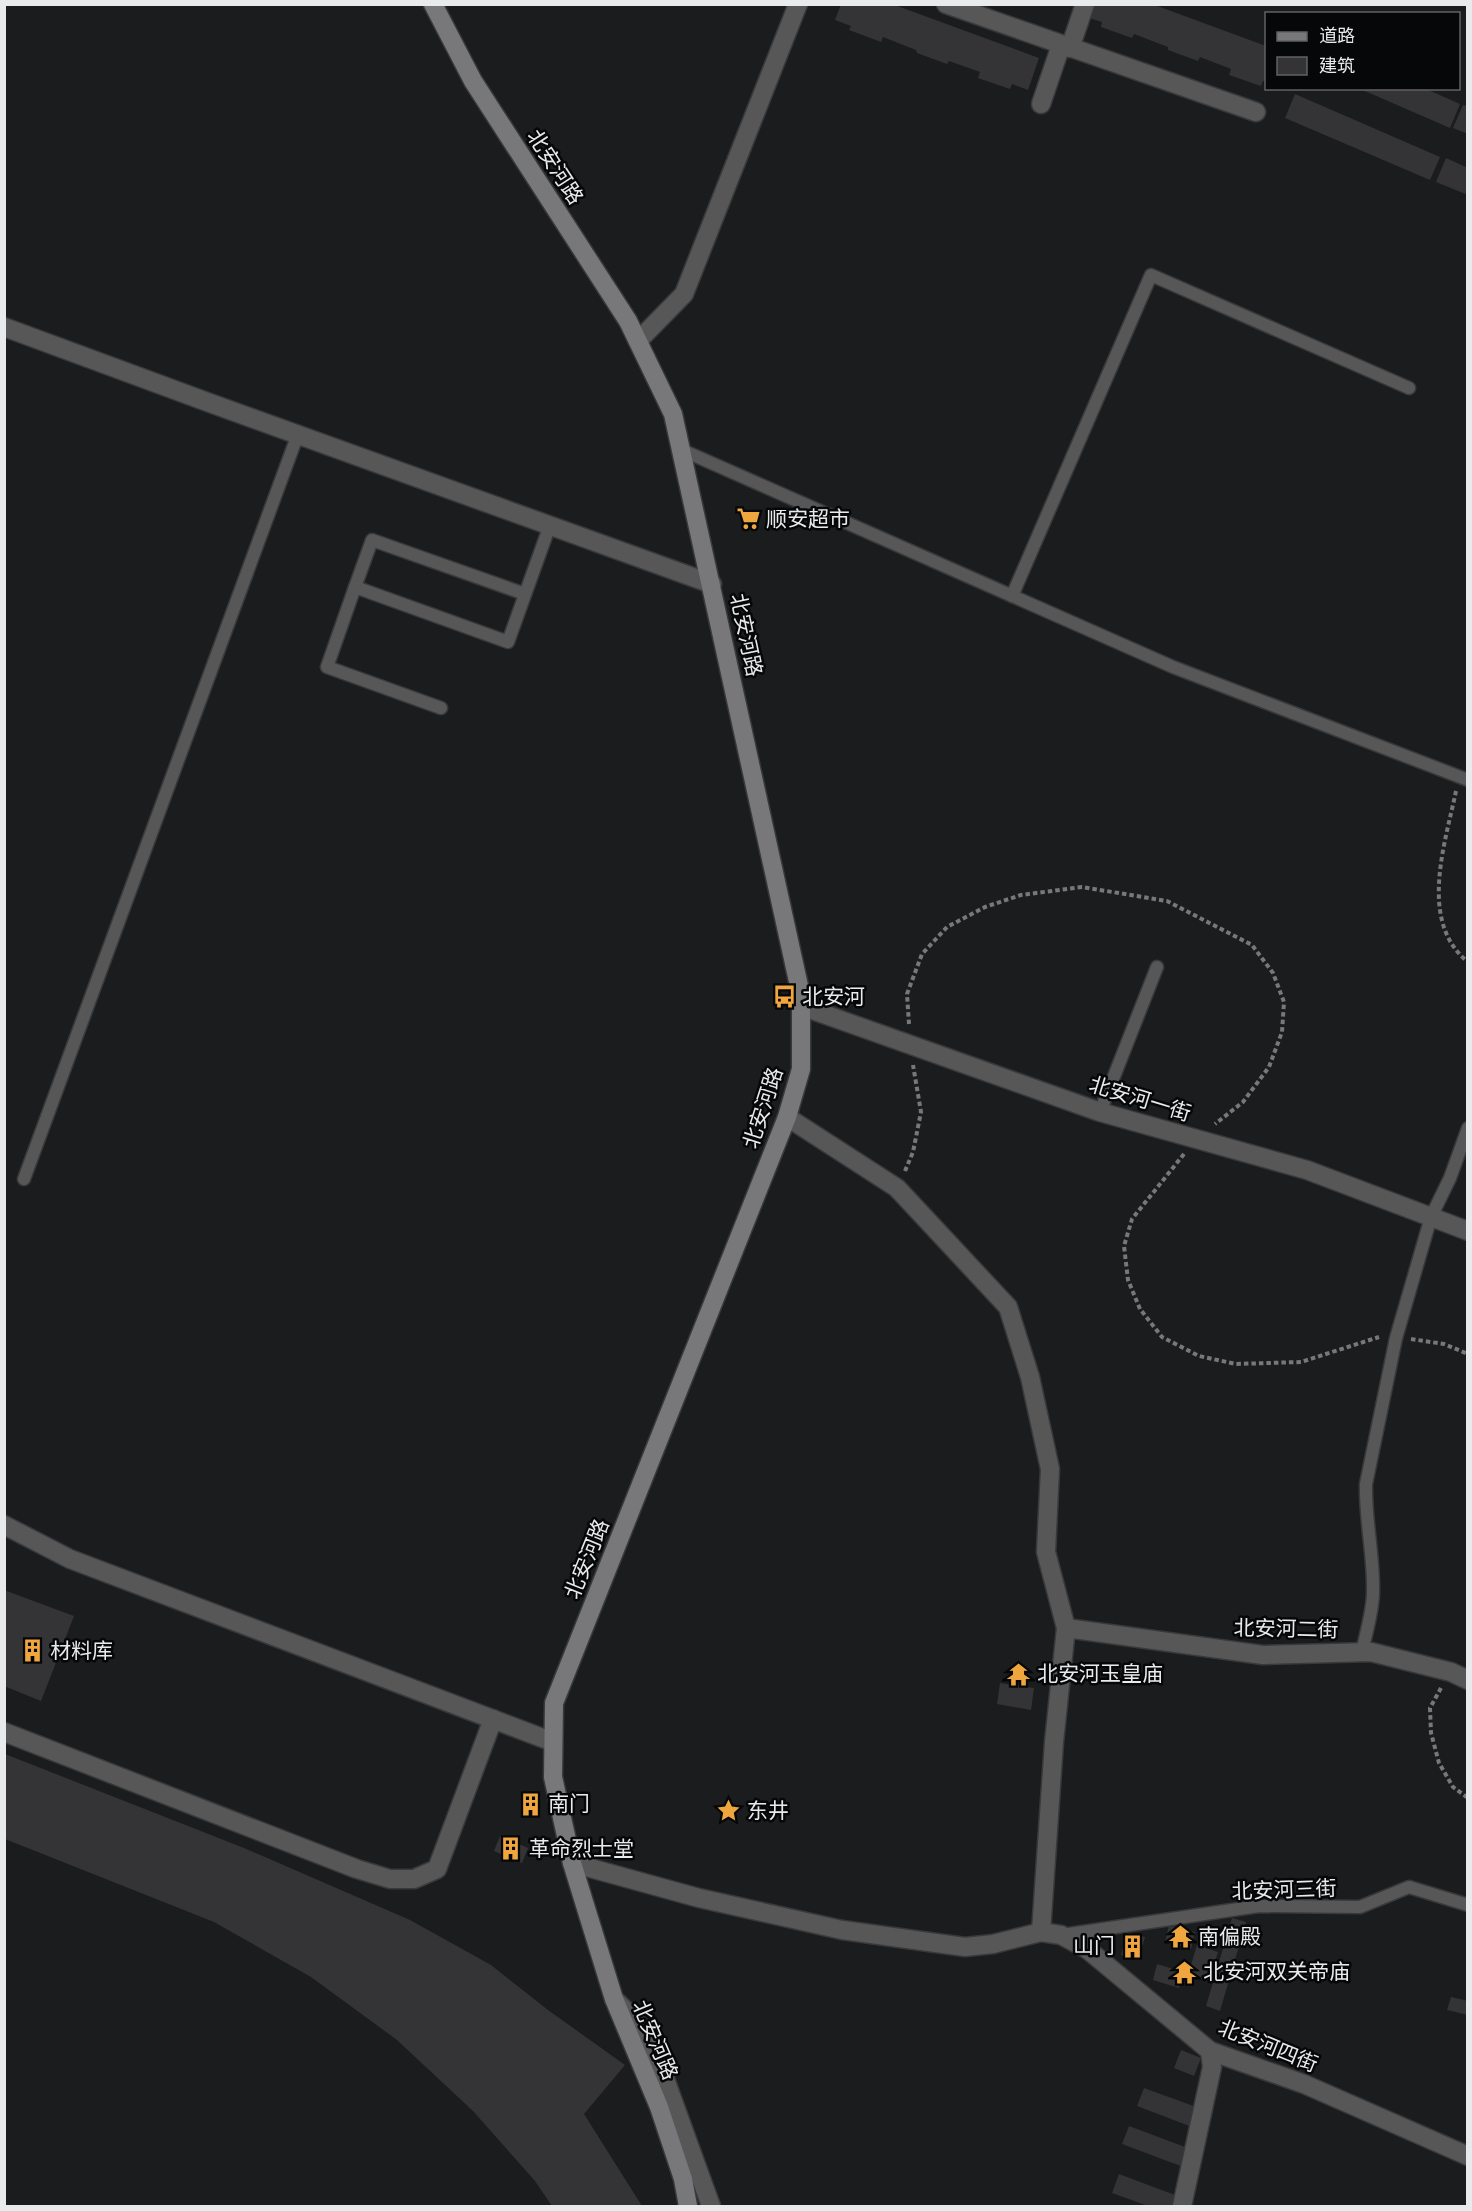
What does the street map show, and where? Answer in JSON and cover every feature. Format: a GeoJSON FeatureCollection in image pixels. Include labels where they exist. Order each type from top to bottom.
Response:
{"type":"FeatureCollection","features":[{"type":"Feature","properties":{"kind":"main road","name":"北安河路"},"geometry":{"type":"LineString","coordinates":[[433,4],[473,81],[628,321],[674,414],[801,995],[801,1069],[787,1117],[554,1703],[553,1777],[572,1863],[614,2000],[659,2107],[683,2179],[688,2206]]}},
{"type":"Feature","properties":{"kind":"street"},"geometry":{"type":"LineString","coordinates":[[638,341],[684,294],[798,4]]}},
{"type":"Feature","properties":{"kind":"street"},"geometry":{"type":"LineString","coordinates":[[946,4],[1256,112]]}},
{"type":"Feature","properties":{"kind":"street"},"geometry":{"type":"LineString","coordinates":[[1041,104],[1085,4]]}},
{"type":"Feature","properties":{"kind":"street"},"geometry":{"type":"LineString","coordinates":[[4,327],[712,584]]}},
{"type":"Feature","properties":{"kind":"street","name":"北安河一街"},"geometry":{"type":"LineString","coordinates":[[801,1006],[1100,1112],[1307,1170],[1467,1231]]}},
{"type":"Feature","properties":{"kind":"street"},"geometry":{"type":"LineString","coordinates":[[572,1863],[699,1898],[842,1930],[965,1947],[993,1944],[1041,1932],[1054,1742],[1066,1628],[1046,1552],[1050,1469],[1030,1377],[1008,1307],[897,1188],[787,1117]]}},
{"type":"Feature","properties":{"kind":"street"},"geometry":{"type":"LineString","coordinates":[[4,1525],[70,1559],[553,1742]]}},
{"type":"Feature","properties":{"kind":"street","name":"北安河二街"},"geometry":{"type":"LineString","coordinates":[[1066,1628],[1263,1655],[1371,1652],[1459,1676]]}},
{"type":"Feature","properties":{"kind":"street"},"geometry":{"type":"LineString","coordinates":[[4,1732],[357,1869],[390,1879],[414,1880],[437,1869],[493,1719]]}},
{"type":"Feature","properties":{"kind":"street","name":"北安河四街"},"geometry":{"type":"LineString","coordinates":[[1041,1932],[1061,1935],[1087,1949],[1210,2051],[1304,2085],[1467,2156]]}},
{"type":"Feature","properties":{"kind":"street"},"geometry":{"type":"LineString","coordinates":[[614,2000],[634,2019],[652,2043],[711,2206]]}},
{"type":"Feature","properties":{"kind":"street"},"geometry":{"type":"LineString","coordinates":[[1182,2206],[1212,2067],[1210,2051]]}},
{"type":"Feature","properties":{"kind":"lane"},"geometry":{"type":"LineString","coordinates":[[1012,596],[1151,275],[1409,388]]}},
{"type":"Feature","properties":{"kind":"lane"},"geometry":{"type":"LineString","coordinates":[[24,1179],[297,434]]}},
{"type":"Feature","properties":{"kind":"lane"},"geometry":{"type":"LineString","coordinates":[[682,450],[1173,667],[1463,778]]}},
{"type":"Feature","properties":{"kind":"lane"},"geometry":{"type":"LineString","coordinates":[[356,587],[508,642],[550,525]]}},
{"type":"Feature","properties":{"kind":"lane"},"geometry":{"type":"LineString","coordinates":[[441,708],[327,666],[372,540],[525,594]]}},
{"type":"Feature","properties":{"kind":"lane"},"geometry":{"type":"LineString","coordinates":[[1100,1112],[1157,967]]}},
{"type":"Feature","properties":{"kind":"lane"},"geometry":{"type":"LineString","coordinates":[[1362,1652],[1374,1594],[1371,1542],[1365,1508],[1365,1484],[1396,1338],[1431,1217],[1450,1178],[1467,1128]]}},
{"type":"Feature","properties":{"kind":"lane","name":"北安河三街"},"geometry":{"type":"LineString","coordinates":[[1061,1935],[1259,1906],[1360,1907],[1409,1887],[1467,1905]]}},
{"type":"Feature","properties":{"kind":"path"},"geometry":{"type":"LineString","coordinates":[[1463,778],[1441,858],[1438,890],[1439,912],[1455,952],[1467,963]]}},
{"type":"Feature","properties":{"kind":"path"},"geometry":{"type":"LineString","coordinates":[[1459,1676],[1435,1696],[1430,1708],[1431,1733],[1438,1763],[1453,1786],[1467,1798]]}},
{"type":"Feature","properties":{"kind":"building"},"geometry":{"type":"Polygon","coordinates":[[[841,4],[892,4],[1039,58],[1028,90],[1012,84],[1010,89],[978,78],[980,72],[949,61],[947,64],[883,37],[881,42],[849,30],[851,26],[835,20],[841,4]]]}},
{"type":"Feature","properties":{"kind":"building"},"geometry":{"type":"Polygon","coordinates":[[[1091,4],[1152,4],[1265,46],[1265,82],[1263,81],[1261,86],[1229,75],[1231,69],[1200,57],[1198,61],[1134,34],[1132,38],[1101,27],[1102,22],[1086,17],[1091,4]]]}},
{"type":"Feature","properties":{"kind":"building"},"geometry":{"type":"Polygon","coordinates":[[[1363,90],[1428,90],[1460,104],[1450,128],[1363,90]]]}},
{"type":"Feature","properties":{"kind":"building"},"geometry":{"type":"Polygon","coordinates":[[[1295,94],[1440,157],[1430,180],[1285,118],[1295,94]]]}},
{"type":"Feature","properties":{"kind":"building"},"geometry":{"type":"Polygon","coordinates":[[[1463,105],[1468,106],[1468,134],[1453,128],[1463,105]]]}},
{"type":"Feature","properties":{"kind":"building"},"geometry":{"type":"Polygon","coordinates":[[[1446,158],[1468,168],[1468,195],[1436,182],[1446,158]]]}},
{"type":"Feature","properties":{"kind":"building","name":"材料库"},"geometry":{"type":"Polygon","coordinates":[[[4,1590],[74,1616],[41,1701],[4,1686],[4,1590]]]}},
{"type":"Feature","properties":{"kind":"building"},"geometry":{"type":"Polygon","coordinates":[[[1000,1683],[1034,1688],[1031,1710],[997,1704],[1000,1683]]]}},
{"type":"Feature","properties":{"kind":"building"},"geometry":{"type":"Polygon","coordinates":[[[5,1754],[244,1848],[410,1920],[491,1965],[548,2010],[625,2065],[584,2114],[642,2206],[552,2206],[535,2181],[473,2111],[397,2040],[311,1977],[214,1922],[5,1839],[5,1754]]]}},
{"type":"Feature","properties":{"kind":"building","name":"南门"},"geometry":{"type":"Polygon","coordinates":[[[527,1800],[536,1803],[533,1809],[524,1806],[527,1800]]]}},
{"type":"Feature","properties":{"kind":"building","name":"革命烈士堂"},"geometry":{"type":"Polygon","coordinates":[[[500,1836],[528,1848],[522,1863],[494,1851],[500,1836]]]}},
{"type":"Feature","properties":{"kind":"building"},"geometry":{"type":"Polygon","coordinates":[[[1232,1918],[1246,1922],[1220,2011],[1206,2006],[1232,1918]]]}},
{"type":"Feature","properties":{"kind":"building","name":"南偏殿"},"geometry":{"type":"Polygon","coordinates":[[[1169,1925],[1195,1932],[1191,1949],[1165,1942],[1169,1925]]]}},
{"type":"Feature","properties":{"kind":"building","name":"山门"},"geometry":{"type":"Polygon","coordinates":[[[1127,1932],[1145,1937],[1138,1960],[1121,1955],[1127,1932]]]}},
{"type":"Feature","properties":{"kind":"building"},"geometry":{"type":"Polygon","coordinates":[[[1197,1945],[1218,1952],[1209,1981],[1188,1975],[1197,1945]]]}},
{"type":"Feature","properties":{"kind":"building"},"geometry":{"type":"Polygon","coordinates":[[[1157,1964],[1183,1972],[1179,1988],[1153,1980],[1157,1964]]]}},
{"type":"Feature","properties":{"kind":"building"},"geometry":{"type":"Polygon","coordinates":[[[1451,1997],[1468,2001],[1468,2015],[1447,2010],[1451,1997]]]}},
{"type":"Feature","properties":{"kind":"building"},"geometry":{"type":"Polygon","coordinates":[[[1181,2050],[1201,2058],[1194,2076],[1174,2068],[1181,2050]]]}},
{"type":"Feature","properties":{"kind":"building"},"geometry":{"type":"Polygon","coordinates":[[[1144,2088],[1199,2108],[1192,2127],[1137,2106],[1144,2088]]]}},
{"type":"Feature","properties":{"kind":"building"},"geometry":{"type":"Polygon","coordinates":[[[1129,2126],[1193,2150],[1186,2168],[1122,2144],[1129,2126]]]}},
{"type":"Feature","properties":{"kind":"building"},"geometry":{"type":"Polygon","coordinates":[[[1119,2174],[1183,2198],[1180,2206],[1148,2206],[1112,2193],[1119,2174]]]}},
{"type":"Feature","properties":{"kind":"place","name":"顺安超市"},"geometry":{"type":"Point","coordinates":[748,519]}},
{"type":"Feature","properties":{"kind":"place","name":"北安河"},"geometry":{"type":"Point","coordinates":[784,997]}},
{"type":"Feature","properties":{"kind":"place","name":"材料库"},"geometry":{"type":"Point","coordinates":[32,1651]}},
{"type":"Feature","properties":{"kind":"place","name":"北安河玉皇庙"},"geometry":{"type":"Point","coordinates":[1019,1674]}},
{"type":"Feature","properties":{"kind":"place","name":"南门"},"geometry":{"type":"Point","coordinates":[530,1804]}},
{"type":"Feature","properties":{"kind":"place","name":"东井"},"geometry":{"type":"Point","coordinates":[729,1811]}},
{"type":"Feature","properties":{"kind":"place","name":"革命烈士堂"},"geometry":{"type":"Point","coordinates":[511,1849]}},
{"type":"Feature","properties":{"kind":"place","name":"南偏殿"},"geometry":{"type":"Point","coordinates":[1180,1937]}},
{"type":"Feature","properties":{"kind":"place","name":"山门"},"geometry":{"type":"Point","coordinates":[1133,1946]}},
{"type":"Feature","properties":{"kind":"place","name":"北安河双关帝庙"},"geometry":{"type":"Point","coordinates":[1185,1972]}}]}
